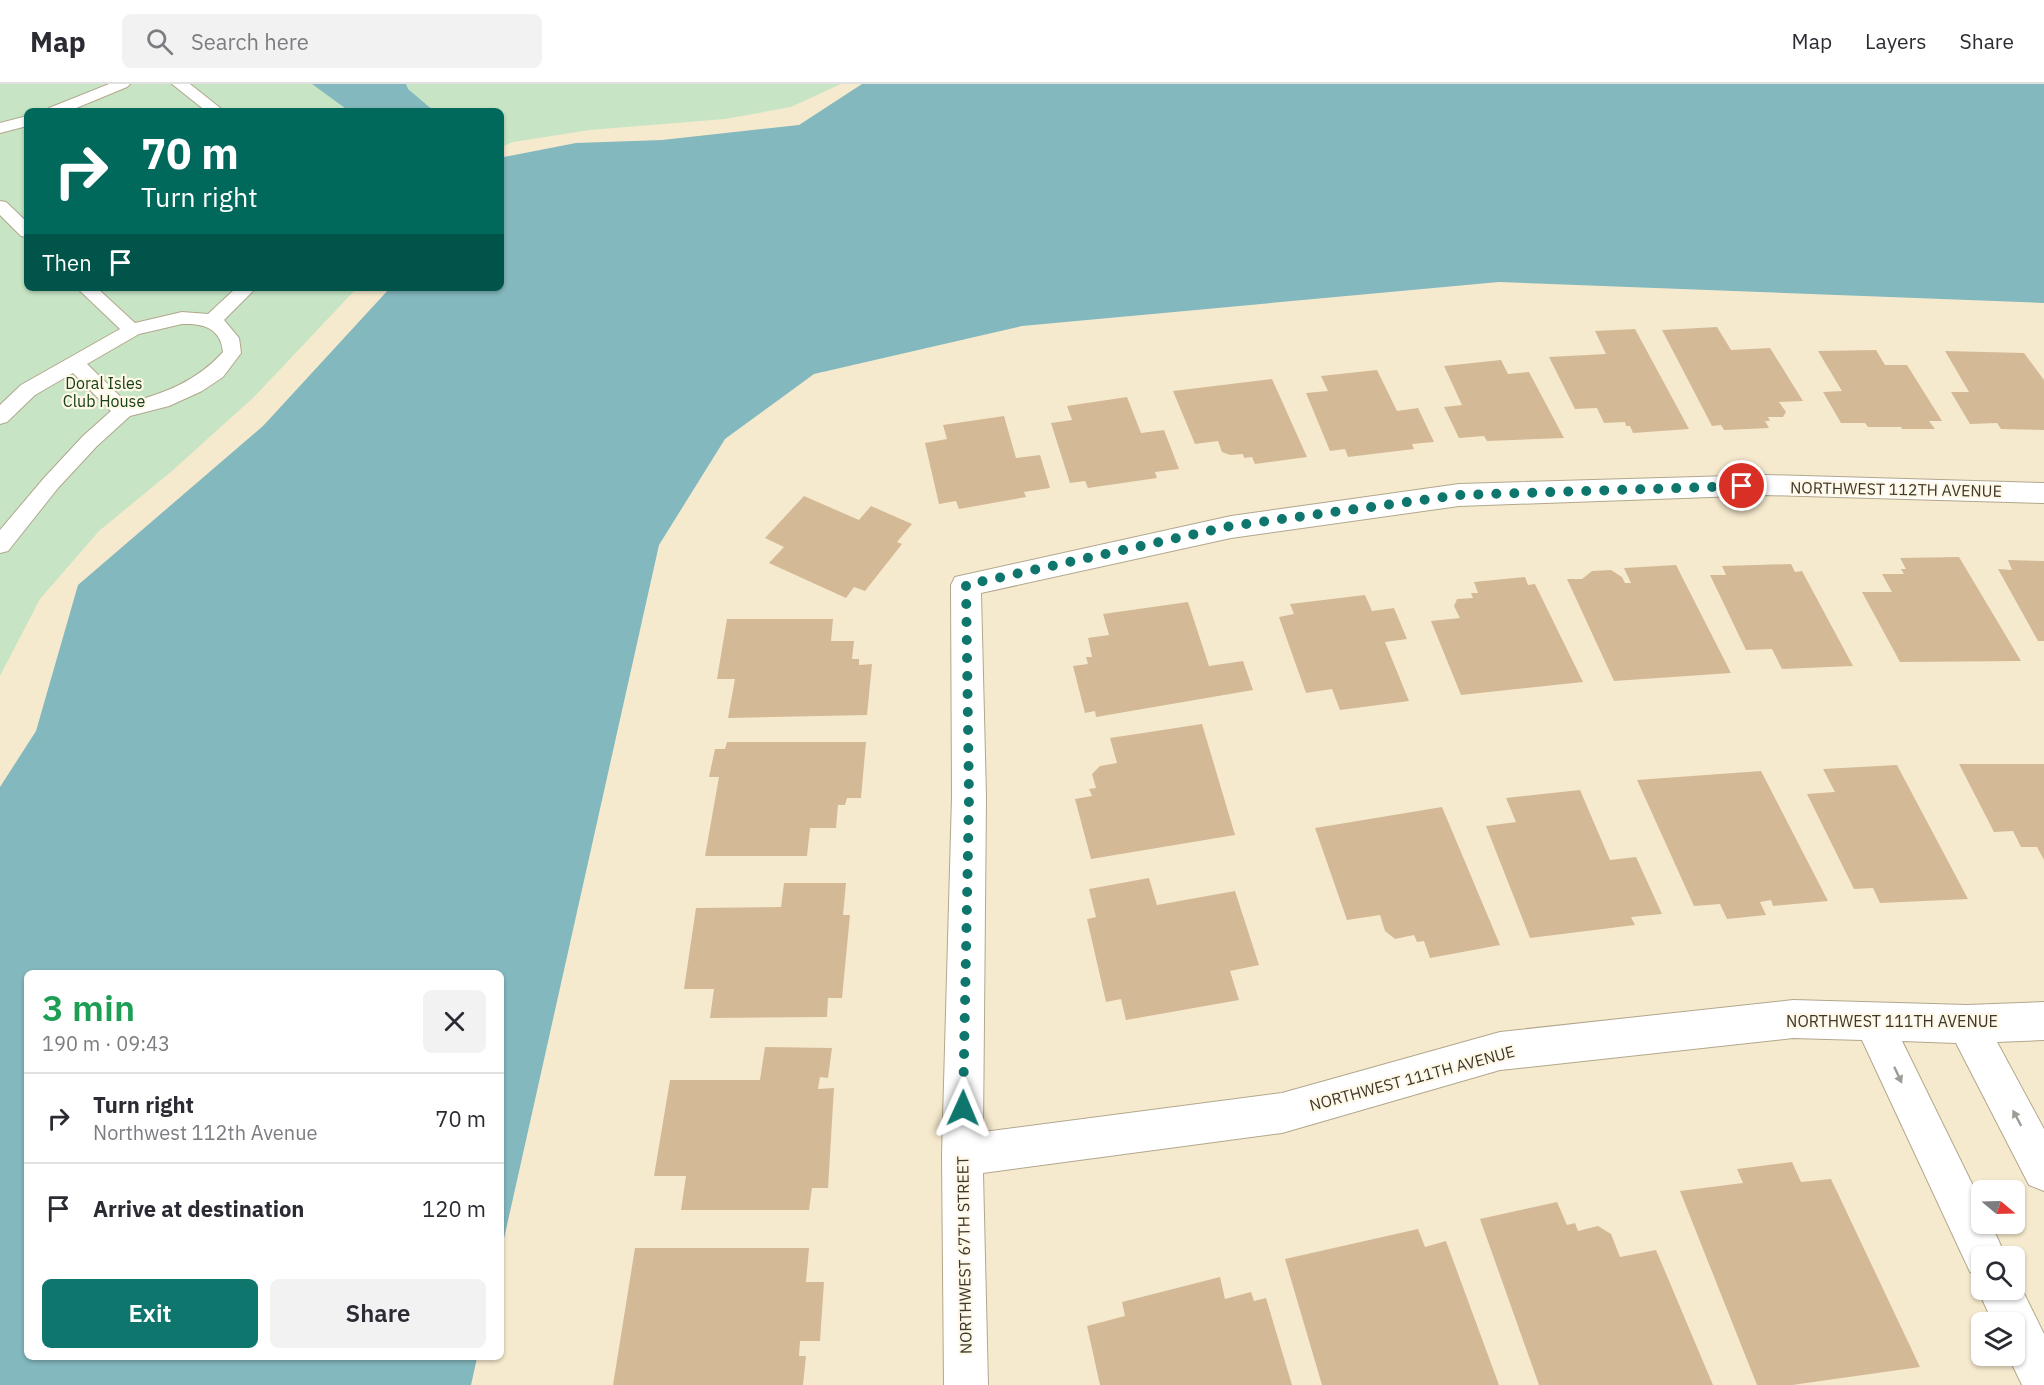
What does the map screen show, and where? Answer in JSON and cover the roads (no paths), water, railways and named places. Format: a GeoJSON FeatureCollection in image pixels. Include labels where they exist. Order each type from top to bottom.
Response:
{"type":"FeatureCollection","features":[{"type":"Feature","properties":{"kind":"street","name":"NORTHWEST 112TH AVENUE"},"geometry":{"type":"LineString","coordinates":[[966,585],[1231,526],[1459,495],[1766,486],[2044,493]]}},
{"type":"Feature","properties":{"kind":"street","name":"NORTHWEST 67TH STREET"},"geometry":{"type":"LineString","coordinates":[[966,585],[969,797],[962,1155],[966,1385]]}},
{"type":"Feature","properties":{"kind":"street","name":"NORTHWEST 111TH AVENUE"},"geometry":{"type":"LineString","coordinates":[[962,1155],[1282,1113],[1500,1051],[1793,1019],[1967,1024],[2044,1021]]}},
{"type":"Feature","properties":{"kind":"street"},"geometry":{"type":"LineString","coordinates":[[1873,1022],[1979,1246]]}},
{"type":"Feature","properties":{"kind":"street"},"geometry":{"type":"LineString","coordinates":[[1967,1024],[2044,1170]]}},
{"type":"Feature","properties":{"kind":"street"},"geometry":{"type":"LineString","coordinates":[[2005,1300],[2044,1383]]}},
{"type":"Feature","properties":{"kind":"lane"},"geometry":{"type":"LineString","coordinates":[[64,108],[122,84]]}},
{"type":"Feature","properties":{"kind":"lane"},"geometry":{"type":"LineString","coordinates":[[180,84],[212,108]]}},
{"type":"Feature","properties":{"kind":"lane"},"geometry":{"type":"LineString","coordinates":[[0,128],[24,122]]}},
{"type":"Feature","properties":{"kind":"lane"},"geometry":{"type":"LineString","coordinates":[[0,206],[24,229]]}},
{"type":"Feature","properties":{"kind":"lane"},"geometry":{"type":"LineString","coordinates":[[89,291],[132,330]]}},
{"type":"Feature","properties":{"kind":"lane"},"geometry":{"type":"LineString","coordinates":[[212,321],[244,291]]}},
{"type":"Feature","properties":{"kind":"lane"},"geometry":{"type":"LineString","coordinates":[[0,417],[28,390],[132,330],[172,319],[199,316],[224,329],[232,339],[232,352],[216,372],[195,386],[162,401],[123,411],[90,441],[51,483],[0,545]]}},
{"type":"Feature","properties":{"kind":"lane"},"geometry":{"type":"LineString","coordinates":[[73,362],[123,411]]}},
{"type":"Feature","properties":{"kind":"water"},"geometry":{"type":"Polygon","coordinates":[[[312,84],[406,84],[408,89],[430,108],[345,108],[312,84]]]}},
{"type":"Feature","properties":{"kind":"water"},"geometry":{"type":"Polygon","coordinates":[[[862,84],[2044,84],[2044,303],[1499,282],[1022,326],[814,374],[725,439],[659,545],[504,1239],[504,970],[24,970],[24,1360],[477,1360],[471,1385],[0,1385],[0,787],[36,731],[78,585],[263,426],[387,291],[504,291],[504,157],[576,143],[662,140],[799,125],[862,84]]]}},
{"type":"Feature","properties":{"kind":"park label","name":"Doral Isles Club House"},"geometry":{"type":"Point","coordinates":[104,392]}}]}
